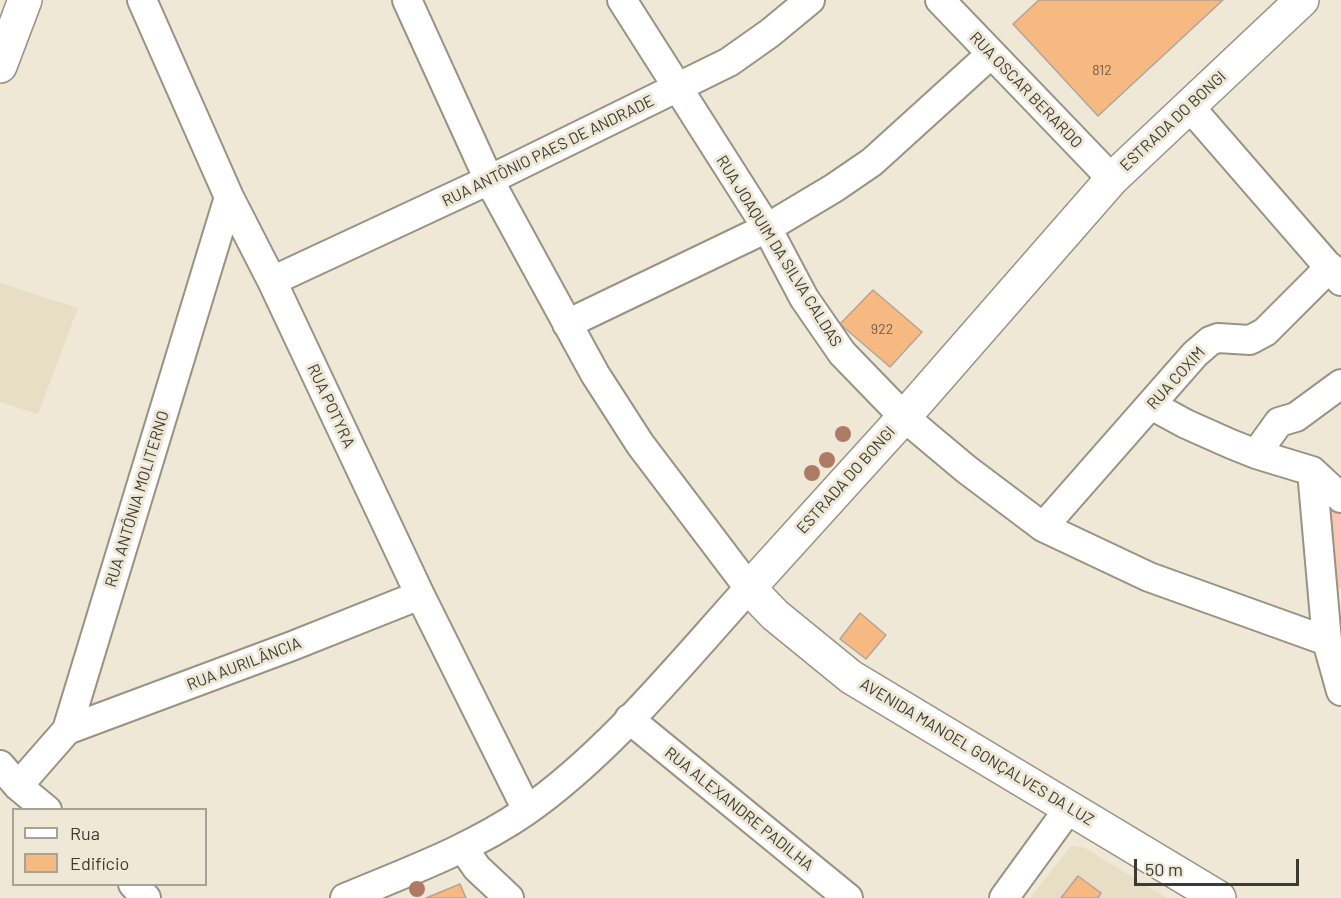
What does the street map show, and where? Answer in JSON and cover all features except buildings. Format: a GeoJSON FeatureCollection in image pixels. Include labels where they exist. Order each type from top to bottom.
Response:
{"type":"FeatureCollection","features":[{"type":"Feature","properties":{"kind":"main road"},"geometry":{"type":"LineString","coordinates":[[0,66],[25,0]]}},
{"type":"Feature","properties":{"kind":"main road","name":"ESTRADA DO BONGI"},"geometry":{"type":"LineString","coordinates":[[749,588],[904,417],[1112,179],[1302,0]]}},
{"type":"Feature","properties":{"kind":"main road","name":"AVENIDA MANOEL GONÇALVES DA LUZ"},"geometry":{"type":"LineString","coordinates":[[749,588],[775,615],[851,677],[1219,898]]}},
{"type":"Feature","properties":{"kind":"street","name":"RUA POTYRA"},"geometry":{"type":"LineString","coordinates":[[142,0],[229,197],[272,281],[420,595],[527,810]]}},
{"type":"Feature","properties":{"kind":"street"},"geometry":{"type":"LineString","coordinates":[[407,0],[489,180],[595,374],[640,444],[749,588]]}},
{"type":"Feature","properties":{"kind":"street","name":"RUA JOAQUIM DA SILVA CALDAS"},"geometry":{"type":"LineString","coordinates":[[621,0],[767,228],[804,298],[842,353],[904,417],[966,469],[1043,526],[1336,664]]}},
{"type":"Feature","properties":{"kind":"street","name":"RUA ANTÔNIO PAES DE ANDRADE"},"geometry":{"type":"LineString","coordinates":[[272,281],[489,180],[729,62],[770,33],[810,0]]}},
{"type":"Feature","properties":{"kind":"street","name":"RUA OSCAR BERARDO"},"geometry":{"type":"LineString","coordinates":[[940,0],[1112,179]]}},
{"type":"Feature","properties":{"kind":"street"},"geometry":{"type":"LineString","coordinates":[[567,324],[767,228],[834,188],[872,162],[991,54]]}},
{"type":"Feature","properties":{"kind":"street"},"geometry":{"type":"LineString","coordinates":[[1189,106],[1336,274]]}},
{"type":"Feature","properties":{"kind":"street","name":"RUA ANTÔNIA MOLITERNO"},"geometry":{"type":"LineString","coordinates":[[9,776],[67,730],[229,197]]}},
{"type":"Feature","properties":{"kind":"street","name":"RUA COXIM"},"geometry":{"type":"LineString","coordinates":[[1043,526],[1195,354],[1210,341],[1218,338],[1241,340],[1257,337],[1336,274]]}},
{"type":"Feature","properties":{"kind":"street"},"geometry":{"type":"LineString","coordinates":[[1256,454],[1279,422],[1296,417],[1341,384]]}},
{"type":"Feature","properties":{"kind":"street"},"geometry":{"type":"LineString","coordinates":[[1151,405],[1186,424],[1256,454],[1312,471],[1341,498]]}},
{"type":"Feature","properties":{"kind":"street"},"geometry":{"type":"LineString","coordinates":[[1312,471],[1336,664]]}},
{"type":"Feature","properties":{"kind":"street","name":"ESTRADA DO BONGI"},"geometry":{"type":"LineString","coordinates":[[345,898],[463,848],[527,810],[579,769],[629,719],[749,588]]}},
{"type":"Feature","properties":{"kind":"street","name":"RUA AURILÂNCIA"},"geometry":{"type":"LineString","coordinates":[[67,730],[271,654],[420,595]]}},
{"type":"Feature","properties":{"kind":"street","name":"RUA ALEXANDRE PADILHA"},"geometry":{"type":"LineString","coordinates":[[629,719],[848,898]]}},
{"type":"Feature","properties":{"kind":"street"},"geometry":{"type":"LineString","coordinates":[[9,776],[45,808]]}},
{"type":"Feature","properties":{"kind":"street"},"geometry":{"type":"LineString","coordinates":[[1004,898],[1070,807]]}},
{"type":"Feature","properties":{"kind":"street"},"geometry":{"type":"LineString","coordinates":[[463,848],[477,868],[509,898]]}},
{"type":"Feature","properties":{"kind":"street"},"geometry":{"type":"LineString","coordinates":[[133,886],[146,898]]}},
{"type":"Feature","properties":{"kind":"shaded area"},"geometry":{"type":"Polygon","coordinates":[[[0,283],[78,308],[38,414],[0,402],[0,283]]]}},
{"type":"Feature","properties":{"kind":"shaded area"},"geometry":{"type":"Polygon","coordinates":[[[1317,489],[1341,505],[1341,587],[1328,600],[1317,489]]]}},
{"type":"Feature","properties":{"kind":"shaded area"},"geometry":{"type":"Polygon","coordinates":[[[1071,846],[1083,847],[1167,898],[1030,898],[1071,846]]]}}]}
